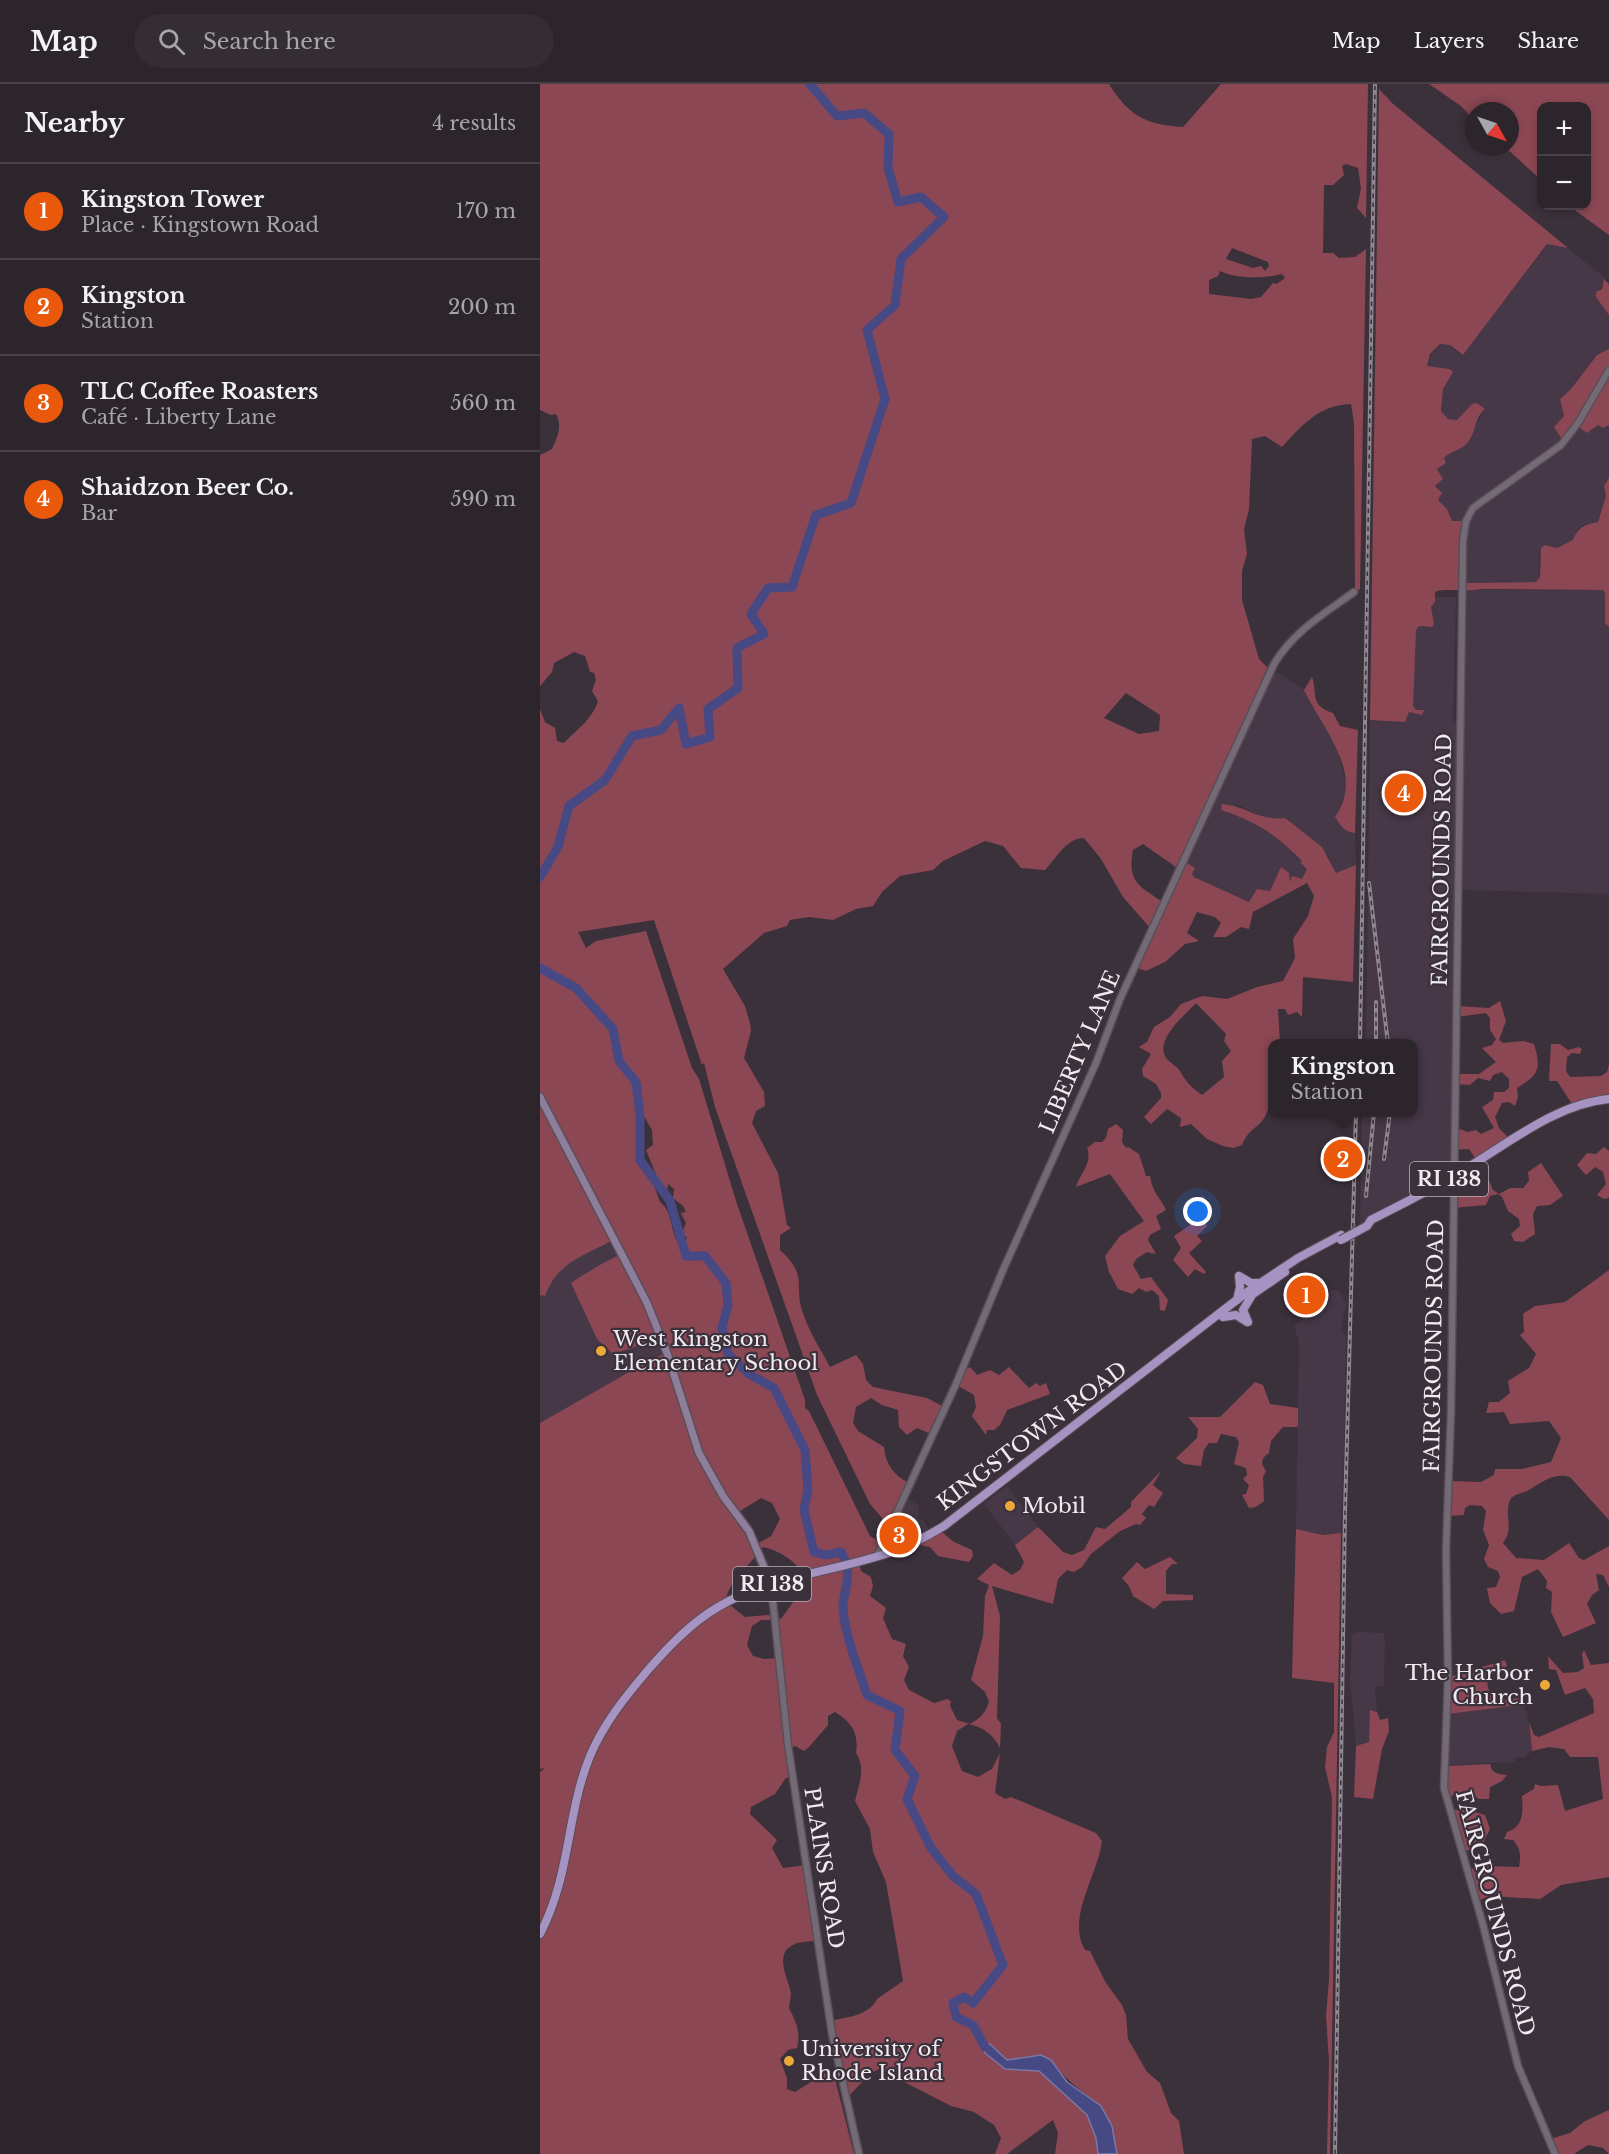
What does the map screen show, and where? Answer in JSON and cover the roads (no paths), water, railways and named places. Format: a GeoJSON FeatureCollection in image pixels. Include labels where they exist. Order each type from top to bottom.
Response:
{"type":"FeatureCollection","features":[{"type":"Feature","properties":{"kind":"main road"},"geometry":{"type":"LineString","coordinates":[[540,1097],[647,1303],[667,1353],[699,1453],[723,1496],[749,1531],[763,1559],[771,1584]]}},
{"type":"Feature","properties":{"kind":"main road","name":"KINGSTOWN ROAD"},"geometry":{"type":"LineString","coordinates":[[1152,1367],[1252,1295],[1341,1237],[1453,1177],[1566,1108],[1584,1102],[1609,1099]]}},
{"type":"Feature","properties":{"kind":"main road","name":"KINGSTOWN ROAD"},"geometry":{"type":"LineString","coordinates":[[540,1934],[561,1886],[582,1779],[612,1714],[666,1649],[694,1624],[720,1606],[771,1584],[877,1556],[911,1544],[944,1526],[1259,1283],[1298,1258],[1341,1237]]}},
{"type":"Feature","properties":{"kind":"main road"},"geometry":{"type":"LineString","coordinates":[[1237,1300],[1240,1287],[1239,1276],[1251,1283],[1259,1283]]}},
{"type":"Feature","properties":{"kind":"main road"},"geometry":{"type":"LineString","coordinates":[[1223,1317],[1236,1316],[1248,1322],[1244,1305],[1252,1295]]}},
{"type":"Feature","properties":{"kind":"street","name":"FAIRGROUNDS ROAD"},"geometry":{"type":"LineString","coordinates":[[1555,2154],[1518,2066],[1494,1964],[1444,1788],[1448,1677],[1446,1550],[1451,1412],[1463,542],[1466,521],[1473,508],[1561,445],[1578,423],[1609,370]]}},
{"type":"Feature","properties":{"kind":"street","name":"LIBERTY LANE"},"geometry":{"type":"LineString","coordinates":[[877,1556],[956,1384],[1142,949],[1274,663],[1302,628],[1354,592]]}},
{"type":"Feature","properties":{"kind":"street","name":"PLAINS ROAD"},"geometry":{"type":"LineString","coordinates":[[771,1584],[788,1745],[832,2034],[859,2154]]}},
{"type":"Feature","properties":{"kind":"waterway"},"geometry":{"type":"LineString","coordinates":[[540,877],[558,847],[569,806],[605,780],[632,736],[661,730],[679,708],[686,744],[710,737],[708,709],[738,688],[737,648],[764,634],[751,614],[768,588],[792,587],[816,515],[851,503],[885,399],[867,330],[895,305],[901,259],[944,217],[921,197],[898,202],[888,168],[889,134],[864,113],[837,116],[810,84]]}},
{"type":"Feature","properties":{"kind":"waterway"},"geometry":{"type":"LineString","coordinates":[[540,968],[576,988],[613,1029],[619,1061],[636,1082],[640,1116],[640,1160],[670,1201],[686,1256],[705,1256],[726,1283],[728,1305],[722,1328],[728,1354],[749,1374],[774,1388],[805,1450],[808,1490],[804,1510],[814,1552],[826,1555],[841,1552],[845,1560]]}},
{"type":"Feature","properties":{"kind":"waterway"},"geometry":{"type":"LineString","coordinates":[[847,1568],[848,1579],[843,1605],[847,1632],[867,1695],[900,1711],[895,1750],[915,1776],[907,1799],[931,1848],[953,1876],[976,1894],[1003,1965],[973,2003],[964,1997],[953,2003],[956,2017],[973,2025],[985,2047]]}},
{"type":"Feature","properties":{"kind":"railway"},"geometry":{"type":"LineString","coordinates":[[1360,1039],[1375,84]]}},
{"type":"Feature","properties":{"kind":"railway"},"geometry":{"type":"LineString","coordinates":[[1369,883],[1387,1039]]}},
{"type":"Feature","properties":{"kind":"railway"},"geometry":{"type":"LineString","coordinates":[[1376,1002],[1376,1039]]}},
{"type":"Feature","properties":{"kind":"railway"},"geometry":{"type":"LineString","coordinates":[[1335,2154],[1345,1511],[1356,1117]]}},
{"type":"Feature","properties":{"kind":"railway"},"geometry":{"type":"LineString","coordinates":[[1366,1196],[1374,1117]]}},
{"type":"Feature","properties":{"kind":"railway"},"geometry":{"type":"LineString","coordinates":[[1384,1159],[1389,1117]]}},
{"type":"Feature","properties":{"kind":"place","name":"Shaidzon Beer Co."},"geometry":{"type":"Point","coordinates":[1404,793]}},
{"type":"Feature","properties":{"kind":"place","name":"Kingston"},"geometry":{"type":"Point","coordinates":[1343,1159]}},
{"type":"Feature","properties":{"kind":"place","name":"Kingston Tower"},"geometry":{"type":"Point","coordinates":[1306,1295]}},
{"type":"Feature","properties":{"kind":"place","name":"West Kingston Elementary School"},"geometry":{"type":"Point","coordinates":[601,1351]}},
{"type":"Feature","properties":{"kind":"place","name":"Mobil"},"geometry":{"type":"Point","coordinates":[1010,1506]}},
{"type":"Feature","properties":{"kind":"place","name":"TLC Coffee Roasters"},"geometry":{"type":"Point","coordinates":[899,1535]}},
{"type":"Feature","properties":{"kind":"place","name":"The Harbor Church"},"geometry":{"type":"Point","coordinates":[1545,1685]}},
{"type":"Feature","properties":{"kind":"place","name":"University of Rhode Island"},"geometry":{"type":"Point","coordinates":[789,2061]}}]}
